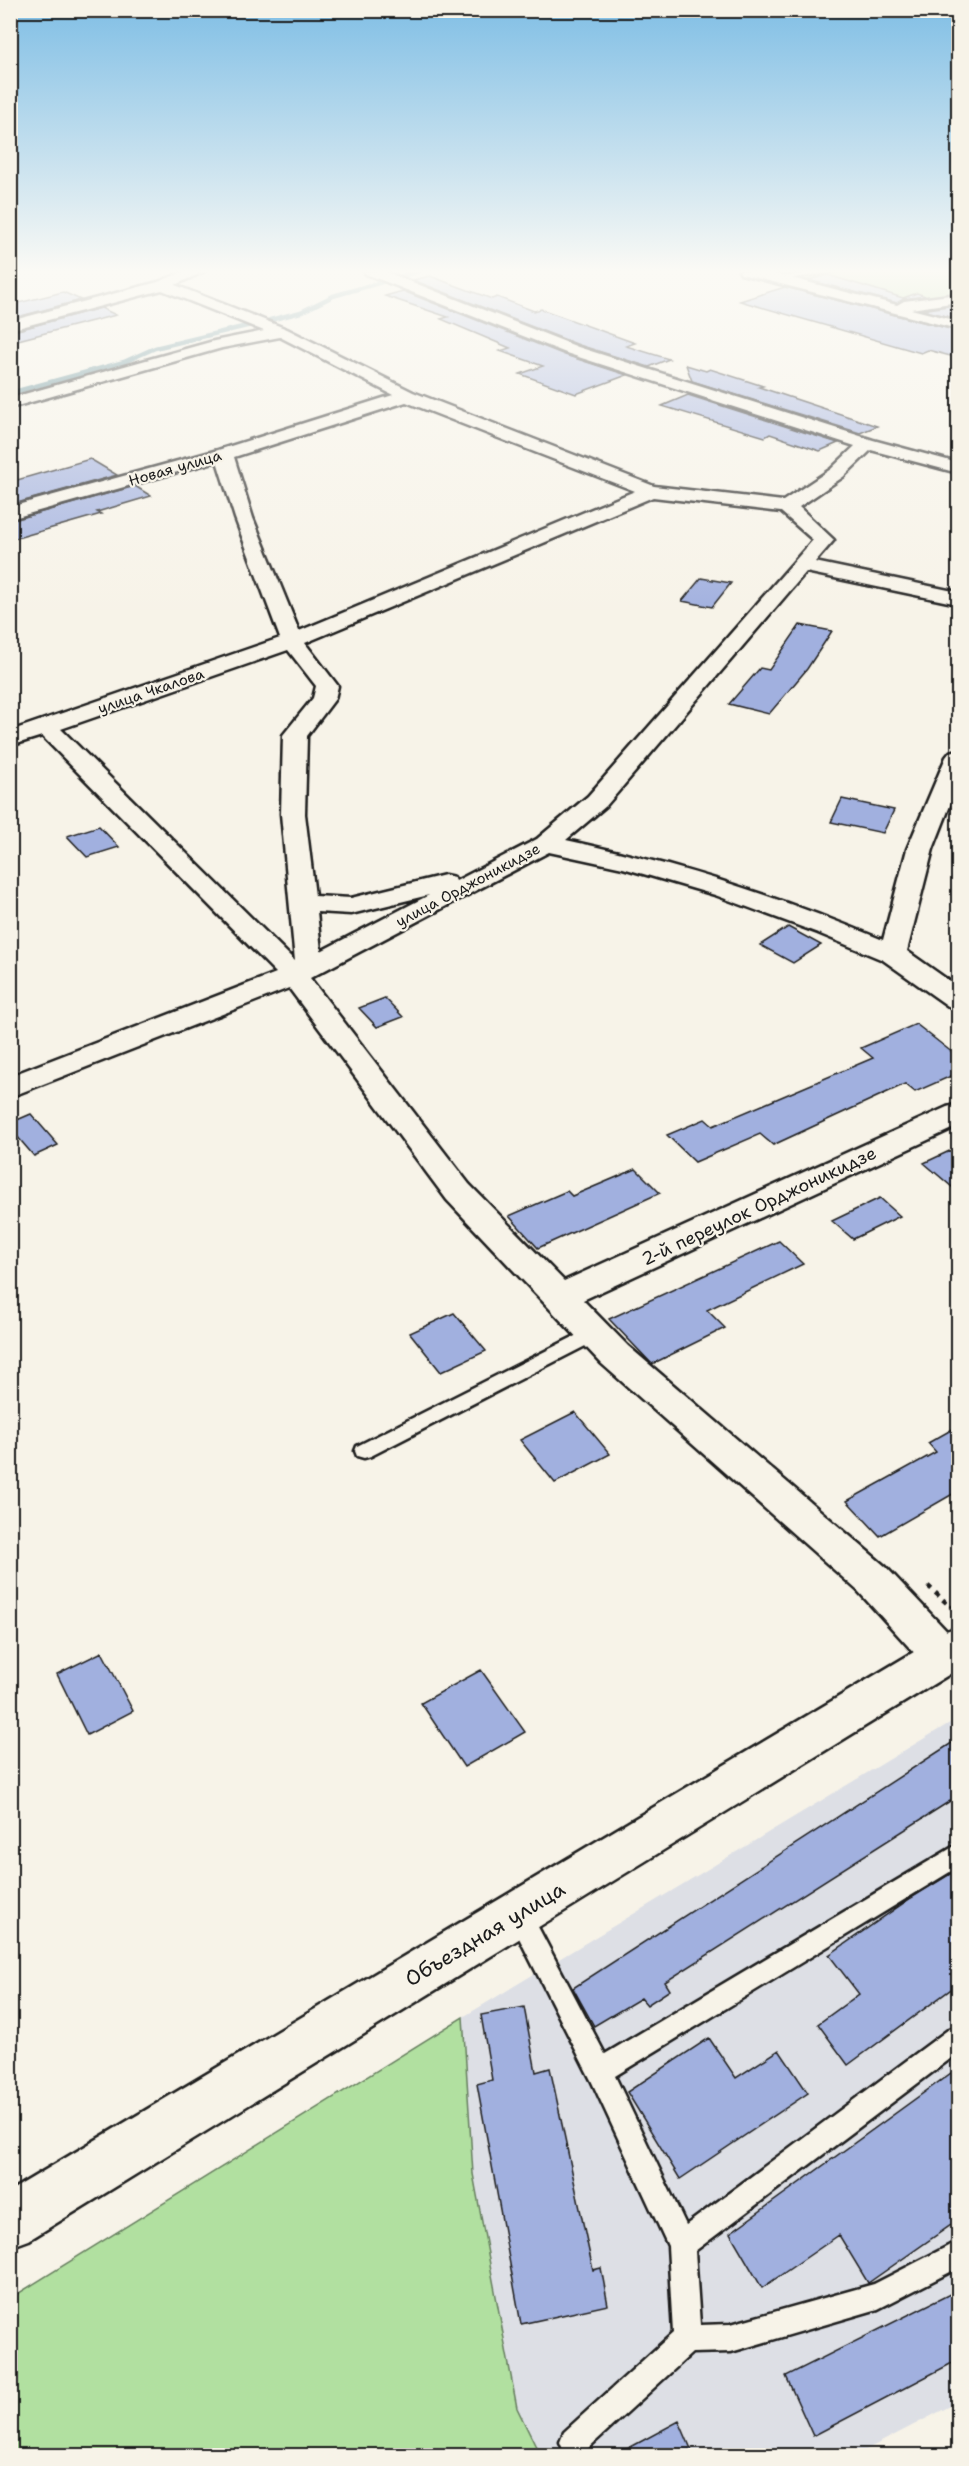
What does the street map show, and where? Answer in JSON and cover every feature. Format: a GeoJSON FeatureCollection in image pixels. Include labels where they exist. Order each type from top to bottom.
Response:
{"type":"FeatureCollection","features":[{"type":"Feature","properties":{"kind":"street"},"geometry":{"type":"LineString","coordinates":[[10,403],[70,386]]}},
{"type":"Feature","properties":{"kind":"street"},"geometry":{"type":"LineString","coordinates":[[388,386],[407,396],[651,491],[787,507],[837,473],[867,444]]}},
{"type":"Feature","properties":{"kind":"street"},"geometry":{"type":"LineString","coordinates":[[685,386],[867,444],[958,468]]}},
{"type":"Feature","properties":{"kind":"street","name":"Новая улица"},"geometry":{"type":"LineString","coordinates":[[10,513],[224,454],[407,396]]}},
{"type":"Feature","properties":{"kind":"street"},"geometry":{"type":"LineString","coordinates":[[224,454],[244,518],[292,641],[327,686],[324,699],[295,735],[293,814],[303,902],[302,972]]}},
{"type":"Feature","properties":{"kind":"street"},"geometry":{"type":"LineString","coordinates":[[884,467],[932,461]]}},
{"type":"Feature","properties":{"kind":"street"},"geometry":{"type":"LineString","coordinates":[[837,473],[861,470]]}},
{"type":"Feature","properties":{"kind":"street","name":"улица Чкалова"},"geometry":{"type":"LineString","coordinates":[[10,739],[292,641],[651,491]]}},
{"type":"Feature","properties":{"kind":"street","name":"улица Орджоникидзе"},"geometry":{"type":"LineString","coordinates":[[10,1087],[302,972],[546,844],[597,801],[804,566],[824,540],[787,507]]}},
{"type":"Feature","properties":{"kind":"street"},"geometry":{"type":"LineString","coordinates":[[804,566],[958,598]]}},
{"type":"Feature","properties":{"kind":"street"},"geometry":{"type":"LineString","coordinates":[[47,728],[302,972],[458,1192],[615,1355],[872,1579],[953,1646]]}},
{"type":"Feature","properties":{"kind":"street"},"geometry":{"type":"LineString","coordinates":[[893,954],[920,849],[958,757]]}},
{"type":"Feature","properties":{"kind":"street"},"geometry":{"type":"LineString","coordinates":[[546,844],[628,861],[724,889],[893,954],[958,1000]]}},
{"type":"Feature","properties":{"kind":"street"},"geometry":{"type":"LineString","coordinates":[[303,902],[329,906],[351,906],[496,870]]}},
{"type":"Feature","properties":{"kind":"street","name":"2-й переулок Орджоникидзе"},"geometry":{"type":"LineString","coordinates":[[559,1297],[958,1114]]}},
{"type":"Feature","properties":{"kind":"street","name":"Объездная улица"},"geometry":{"type":"LineString","coordinates":[[10,2221],[519,1914],[953,1646]]}},
{"type":"Feature","properties":{"kind":"lane"},"geometry":{"type":"LineString","coordinates":[[364,1451],[595,1333]]}},
{"type":"Feature","properties":{"kind":"lane"},"geometry":{"type":"LineString","coordinates":[[600,2071],[958,1855]]}},
{"type":"Feature","properties":{"kind":"lane"},"geometry":{"type":"LineString","coordinates":[[519,1914],[600,2071],[681,2245],[687,2339]]}},
{"type":"Feature","properties":{"kind":"lane"},"geometry":{"type":"LineString","coordinates":[[681,2245],[958,2038]]}},
{"type":"Feature","properties":{"kind":"lane"},"geometry":{"type":"LineString","coordinates":[[574,2442],[687,2339],[731,2338],[878,2296],[958,2254]]}},
{"type":"Feature","properties":{"kind":"path"},"geometry":{"type":"LineString","coordinates":[[944,1599],[953,1646]]}},
{"type":"Feature","properties":{"kind":"shaded area"},"geometry":{"type":"Polygon","coordinates":[[[958,1718],[958,2402],[856,2455],[540,2455],[517,2408],[473,2174],[463,2017],[958,1718]]]}},
{"type":"Feature","properties":{"kind":"green space"},"geometry":{"type":"Polygon","coordinates":[[[463,2017],[473,2174],[517,2408],[540,2455],[11,2455],[11,2298],[463,2017]]]}},
{"type":"Feature","properties":{"kind":"building"},"geometry":{"type":"Polygon","coordinates":[[[554,386],[597,386],[576,394],[554,386]]]}},
{"type":"Feature","properties":{"kind":"building"},"geometry":{"type":"Polygon","coordinates":[[[708,386],[763,386],[759,387],[877,426],[860,433],[708,386]]]}},
{"type":"Feature","properties":{"kind":"building"},"geometry":{"type":"Polygon","coordinates":[[[688,395],[838,443],[820,451],[770,434],[765,437],[662,406],[688,395]]]}},
{"type":"Feature","properties":{"kind":"building"},"geometry":{"type":"Polygon","coordinates":[[[90,459],[117,475],[10,505],[10,482],[90,459]]]}},
{"type":"Feature","properties":{"kind":"building"},"geometry":{"type":"Polygon","coordinates":[[[135,486],[151,496],[97,512],[101,514],[10,540],[10,521],[135,486]]]}},
{"type":"Feature","properties":{"kind":"building"},"geometry":{"type":"Polygon","coordinates":[[[701,578],[731,583],[712,607],[682,601],[701,578]]]}},
{"type":"Feature","properties":{"kind":"building"},"geometry":{"type":"Polygon","coordinates":[[[800,625],[832,631],[807,669],[769,714],[729,704],[760,668],[769,670],[800,625]]]}},
{"type":"Feature","properties":{"kind":"building"},"geometry":{"type":"Polygon","coordinates":[[[842,799],[894,810],[883,833],[831,822],[842,799]]]}},
{"type":"Feature","properties":{"kind":"building"},"geometry":{"type":"Polygon","coordinates":[[[99,826],[119,847],[87,857],[67,836],[99,826]]]}},
{"type":"Feature","properties":{"kind":"building"},"geometry":{"type":"Polygon","coordinates":[[[788,927],[821,945],[793,963],[760,945],[788,927]]]}},
{"type":"Feature","properties":{"kind":"building"},"geometry":{"type":"Polygon","coordinates":[[[385,998],[403,1017],[377,1027],[359,1008],[385,998]]]}},
{"type":"Feature","properties":{"kind":"building"},"geometry":{"type":"Polygon","coordinates":[[[916,1024],[958,1057],[958,1073],[915,1092],[905,1084],[773,1145],[760,1134],[695,1162],[667,1135],[705,1119],[713,1126],[873,1058],[861,1048],[916,1024]]]}},
{"type":"Feature","properties":{"kind":"building"},"geometry":{"type":"Polygon","coordinates":[[[31,1114],[58,1145],[34,1156],[10,1128],[10,1123],[31,1114]]]}},
{"type":"Feature","properties":{"kind":"building"},"geometry":{"type":"Polygon","coordinates":[[[958,1147],[958,1192],[924,1163],[958,1147]]]}},
{"type":"Feature","properties":{"kind":"building"},"geometry":{"type":"Polygon","coordinates":[[[636,1169],[660,1193],[538,1248],[509,1216],[567,1191],[572,1196],[636,1169]]]}},
{"type":"Feature","properties":{"kind":"building"},"geometry":{"type":"Polygon","coordinates":[[[880,1198],[900,1216],[853,1239],[832,1221],[880,1198]]]}},
{"type":"Feature","properties":{"kind":"building"},"geometry":{"type":"Polygon","coordinates":[[[779,1241],[803,1264],[707,1310],[725,1328],[652,1364],[609,1319],[779,1241]]]}},
{"type":"Feature","properties":{"kind":"building"},"geometry":{"type":"Polygon","coordinates":[[[454,1313],[486,1351],[441,1372],[410,1333],[454,1313]]]}},
{"type":"Feature","properties":{"kind":"building"},"geometry":{"type":"Polygon","coordinates":[[[575,1412],[610,1454],[555,1483],[520,1440],[575,1412]]]}},
{"type":"Feature","properties":{"kind":"building"},"geometry":{"type":"Polygon","coordinates":[[[958,1426],[958,1491],[880,1536],[847,1501],[936,1452],[928,1443],[958,1426]]]}},
{"type":"Feature","properties":{"kind":"building"},"geometry":{"type":"Polygon","coordinates":[[[102,1652],[133,1711],[87,1735],[57,1674],[102,1652]]]}},
{"type":"Feature","properties":{"kind":"building"},"geometry":{"type":"Polygon","coordinates":[[[481,1670],[525,1732],[464,1767],[421,1703],[481,1670]]]}},
{"type":"Feature","properties":{"kind":"building"},"geometry":{"type":"Polygon","coordinates":[[[958,1739],[958,1796],[665,1982],[670,1990],[647,2005],[641,1998],[594,2026],[573,1988],[958,1739]]]}},
{"type":"Feature","properties":{"kind":"building"},"geometry":{"type":"Polygon","coordinates":[[[958,1869],[958,1984],[848,2065],[818,2024],[859,1994],[829,1955],[911,1898],[958,1869]]]}},
{"type":"Feature","properties":{"kind":"building"},"geometry":{"type":"Polygon","coordinates":[[[524,2007],[536,2072],[550,2068],[593,2270],[601,2268],[608,2305],[521,2324],[477,2084],[492,2080],[481,2015],[524,2007]]]}},
{"type":"Feature","properties":{"kind":"building"},"geometry":{"type":"Polygon","coordinates":[[[709,2038],[736,2078],[779,2050],[808,2093],[680,2179],[627,2092],[709,2038]]]}},
{"type":"Feature","properties":{"kind":"building"},"geometry":{"type":"Polygon","coordinates":[[[958,2068],[958,2220],[868,2283],[839,2235],[762,2288],[730,2233],[958,2068]]]}},
{"type":"Feature","properties":{"kind":"building"},"geometry":{"type":"Polygon","coordinates":[[[958,2290],[958,2360],[813,2436],[786,2376],[958,2290]]]}},
{"type":"Feature","properties":{"kind":"building"},"geometry":{"type":"Polygon","coordinates":[[[679,2421],[694,2456],[614,2456],[679,2421]]]}},
{"type":"Feature","properties":{"kind":"waterway"},"geometry":{"type":"LineString","coordinates":[[10,393],[35,386]]}}]}
